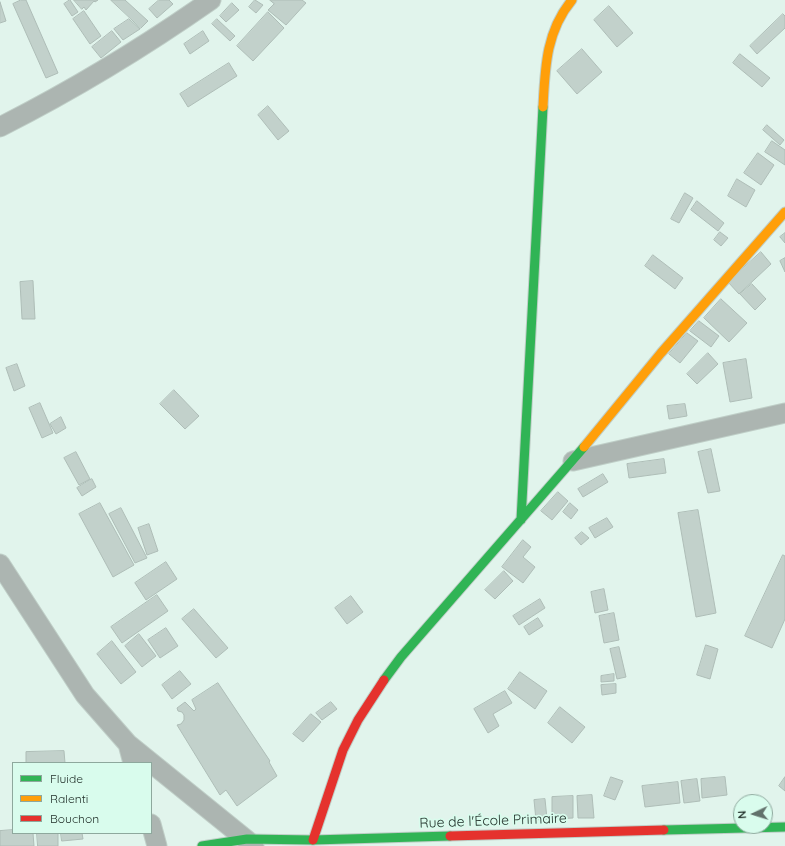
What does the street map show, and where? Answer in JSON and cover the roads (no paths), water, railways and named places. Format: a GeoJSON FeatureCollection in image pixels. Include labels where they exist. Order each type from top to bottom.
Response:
{"type":"FeatureCollection","features":[{"type":"Feature","properties":{"kind":"street"},"geometry":{"type":"LineString","coordinates":[[0,127],[74,88],[190,15],[211,0]]}},
{"type":"Feature","properties":{"kind":"street"},"geometry":{"type":"LineString","coordinates":[[521,520],[545,66],[552,33],[567,5],[572,0]]}},
{"type":"Feature","properties":{"kind":"street"},"geometry":{"type":"LineString","coordinates":[[313,840],[343,750],[358,720],[378,688],[401,657],[573,461],[661,353],[785,212]]}},
{"type":"Feature","properties":{"kind":"street"},"geometry":{"type":"LineString","coordinates":[[573,461],[785,413]]}},
{"type":"Feature","properties":{"kind":"street"},"geometry":{"type":"LineString","coordinates":[[0,564],[85,694],[128,744],[150,762]]}},
{"type":"Feature","properties":{"kind":"street"},"geometry":{"type":"LineString","coordinates":[[128,744],[133,762]]}},
{"type":"Feature","properties":{"kind":"street"},"geometry":{"type":"LineString","coordinates":[[152,763],[251,843]]}},
{"type":"Feature","properties":{"kind":"street"},"geometry":{"type":"LineString","coordinates":[[152,827],[158,846]]}},
{"type":"Feature","properties":{"kind":"street","name":"Rue de l'École Primaire"},"geometry":{"type":"LineString","coordinates":[[202,846],[313,840],[785,827]]}}]}
